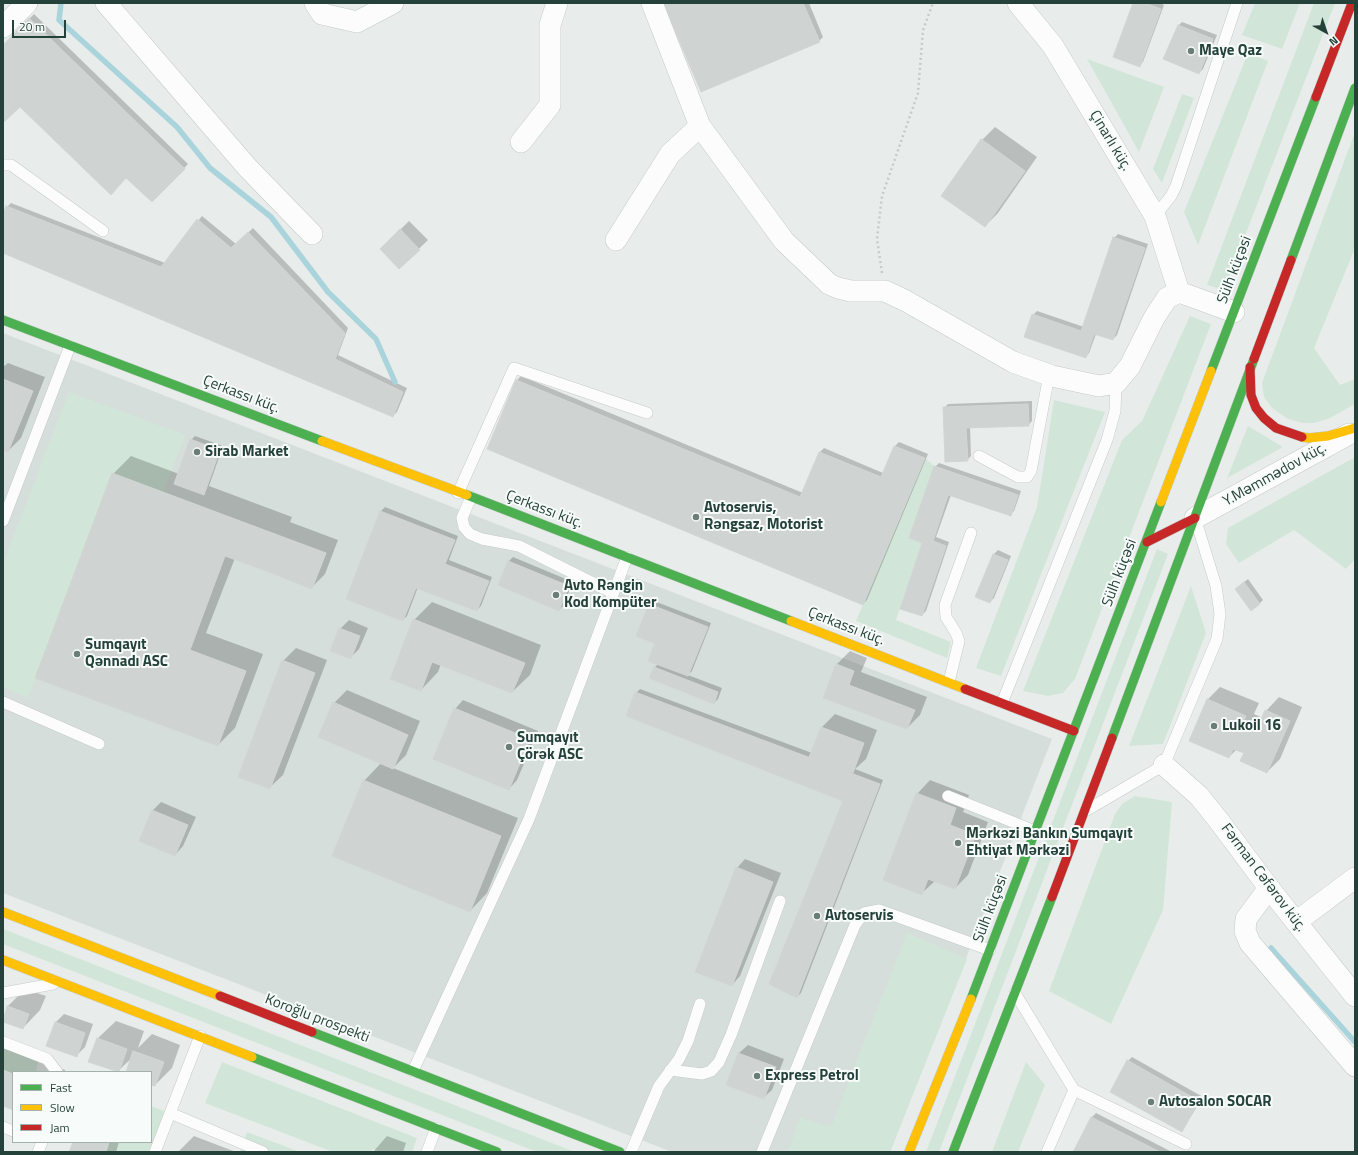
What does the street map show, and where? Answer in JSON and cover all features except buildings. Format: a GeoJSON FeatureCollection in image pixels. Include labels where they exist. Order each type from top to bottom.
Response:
{"type":"FeatureCollection","features":[{"type":"Feature","properties":{"kind":"main road","name":"Sülh küçəsi"},"geometry":{"type":"LineString","coordinates":[[909,1152],[1036,831],[1352,3]]}},
{"type":"Feature","properties":{"kind":"main road"},"geometry":{"type":"LineString","coordinates":[[953,1152],[1195,518],[1250,366],[1355,88]]}},
{"type":"Feature","properties":{"kind":"main road","name":"Çerkassı küç."},"geometry":{"type":"LineString","coordinates":[[3,320],[471,497],[1074,731]]}},
{"type":"Feature","properties":{"kind":"main road"},"geometry":{"type":"LineString","coordinates":[[1250,366],[1251,395],[1256,408],[1264,418],[1276,428],[1293,435],[1309,438],[1328,436],[1355,430]]}},
{"type":"Feature","properties":{"kind":"main road"},"geometry":{"type":"LineString","coordinates":[[1147,542],[1195,518]]}},
{"type":"Feature","properties":{"kind":"main road","name":"Koroğlu prospekti"},"geometry":{"type":"LineString","coordinates":[[3,912],[620,1152]]}},
{"type":"Feature","properties":{"kind":"main road"},"geometry":{"type":"LineString","coordinates":[[3,960],[497,1152]]}},
{"type":"Feature","properties":{"kind":"street"},"geometry":{"type":"LineString","coordinates":[[3,27],[27,3]]}},
{"type":"Feature","properties":{"kind":"street"},"geometry":{"type":"LineString","coordinates":[[106,3],[247,167],[312,234]]}},
{"type":"Feature","properties":{"kind":"street"},"geometry":{"type":"LineString","coordinates":[[315,3],[322,14],[357,22],[393,3]]}},
{"type":"Feature","properties":{"kind":"street"},"geometry":{"type":"LineString","coordinates":[[521,142],[550,105],[550,25],[557,3]]}},
{"type":"Feature","properties":{"kind":"street"},"geometry":{"type":"LineString","coordinates":[[652,3],[700,126],[784,241],[829,284],[851,291],[885,291],[906,301],[1013,362],[1049,375],[1099,386],[1116,382],[1130,366],[1154,318],[1167,298],[1179,292],[1234,312]]}},
{"type":"Feature","properties":{"kind":"street","name":"Çinarlı küç."},"geometry":{"type":"LineString","coordinates":[[1018,3],[1053,46],[1155,216],[1179,292]]}},
{"type":"Feature","properties":{"kind":"street"},"geometry":{"type":"LineString","coordinates":[[616,240],[670,154],[700,126]]}},
{"type":"Feature","properties":{"kind":"street","name":"Y.Məmmədov küç."},"geometry":{"type":"LineString","coordinates":[[1195,518],[1355,430]]}},
{"type":"Feature","properties":{"kind":"street","name":"Fərman Cəfərov küç."},"geometry":{"type":"LineString","coordinates":[[1164,765],[1199,796],[1269,888],[1355,996]]}},
{"type":"Feature","properties":{"kind":"street"},"geometry":{"type":"LineString","coordinates":[[1296,922],[1355,878]]}},
{"type":"Feature","properties":{"kind":"street"},"geometry":{"type":"LineString","coordinates":[[1269,888],[1246,919],[1245,931],[1250,943],[1355,1066]]}},
{"type":"Feature","properties":{"kind":"lane"},"geometry":{"type":"LineString","coordinates":[[1155,216],[1171,196],[1176,186],[1237,3]]}},
{"type":"Feature","properties":{"kind":"lane"},"geometry":{"type":"LineString","coordinates":[[3,164],[11,166],[104,231]]}},
{"type":"Feature","properties":{"kind":"lane"},"geometry":{"type":"LineString","coordinates":[[3,520],[70,346]]}},
{"type":"Feature","properties":{"kind":"lane"},"geometry":{"type":"LineString","coordinates":[[458,493],[514,368],[647,413]]}},
{"type":"Feature","properties":{"kind":"lane"},"geometry":{"type":"LineString","coordinates":[[979,456],[1018,477],[1027,477],[1031,471],[1049,375]]}},
{"type":"Feature","properties":{"kind":"lane"},"geometry":{"type":"LineString","coordinates":[[1002,703],[1107,440],[1115,411],[1116,382]]}},
{"type":"Feature","properties":{"kind":"lane"},"geometry":{"type":"LineString","coordinates":[[471,497],[462,518],[464,527],[470,534],[482,539],[519,546],[613,593]]}},
{"type":"Feature","properties":{"kind":"lane"},"geometry":{"type":"LineString","coordinates":[[1084,811],[1164,765],[1217,639],[1220,614],[1216,586],[1195,518]]}},
{"type":"Feature","properties":{"kind":"lane"},"geometry":{"type":"LineString","coordinates":[[949,682],[959,641],[946,617],[945,605],[971,533]]}},
{"type":"Feature","properties":{"kind":"lane"},"geometry":{"type":"LineString","coordinates":[[413,1071],[529,819],[627,557]]}},
{"type":"Feature","properties":{"kind":"lane"},"geometry":{"type":"LineString","coordinates":[[3,702],[99,744]]}},
{"type":"Feature","properties":{"kind":"lane"},"geometry":{"type":"LineString","coordinates":[[948,796],[1036,831]]}},
{"type":"Feature","properties":{"kind":"lane"},"geometry":{"type":"LineString","coordinates":[[670,1070],[702,1074],[711,1071],[719,1062],[731,1035],[780,901]]}},
{"type":"Feature","properties":{"kind":"lane"},"geometry":{"type":"LineString","coordinates":[[762,1152],[856,925],[864,913],[880,910],[990,950]]}},
{"type":"Feature","properties":{"kind":"lane"},"geometry":{"type":"LineString","coordinates":[[3,993],[61,982]]}},
{"type":"Feature","properties":{"kind":"lane"},"geometry":{"type":"LineString","coordinates":[[1014,993],[1074,1090],[1186,1144]]}},
{"type":"Feature","properties":{"kind":"lane"},"geometry":{"type":"LineString","coordinates":[[631,1152],[659,1086],[679,1059],[688,1041],[700,1004]]}},
{"type":"Feature","properties":{"kind":"lane"},"geometry":{"type":"LineString","coordinates":[[155,1152],[200,1036]]}},
{"type":"Feature","properties":{"kind":"lane"},"geometry":{"type":"LineString","coordinates":[[3,1042],[47,1059],[56,1071]]}},
{"type":"Feature","properties":{"kind":"lane"},"geometry":{"type":"LineString","coordinates":[[1047,1152],[1074,1090]]}},
{"type":"Feature","properties":{"kind":"lane"},"geometry":{"type":"LineString","coordinates":[[170,1113],[263,1152]]}},
{"type":"Feature","properties":{"kind":"lane"},"geometry":{"type":"LineString","coordinates":[[427,1152],[436,1128]]}},
{"type":"Feature","properties":{"kind":"path"},"geometry":{"type":"LineString","coordinates":[[885,291],[877,239],[882,196],[918,93],[923,30],[933,3]]}},
{"type":"Feature","properties":{"kind":"shaded area"},"geometry":{"type":"Polygon","coordinates":[[[3,333],[1052,739],[890,1152],[672,1152],[3,893],[3,333]]]}},
{"type":"Feature","properties":{"kind":"green space"},"geometry":{"type":"Polygon","coordinates":[[[1255,3],[1300,3],[1282,49],[1242,35],[1255,3]]]}},
{"type":"Feature","properties":{"kind":"green space"},"geometry":{"type":"Polygon","coordinates":[[[1314,3],[1335,3],[1224,290],[1207,285],[1314,3]]]}},
{"type":"Feature","properties":{"kind":"green space"},"geometry":{"type":"Polygon","coordinates":[[[1248,53],[1268,61],[1198,245],[1184,212],[1248,53]]]}},
{"type":"Feature","properties":{"kind":"green space"},"geometry":{"type":"Polygon","coordinates":[[[1087,59],[1164,87],[1139,152],[1087,59]]]}},
{"type":"Feature","properties":{"kind":"green space"},"geometry":{"type":"Polygon","coordinates":[[[1182,94],[1194,98],[1162,183],[1153,169],[1182,94]]]}},
{"type":"Feature","properties":{"kind":"green space"},"geometry":{"type":"Polygon","coordinates":[[[1355,132],[1355,248],[1314,348],[1340,385],[1355,379],[1355,404],[1330,418],[1314,423],[1303,423],[1288,419],[1272,408],[1264,397],[1262,383],[1355,132]]]}},
{"type":"Feature","properties":{"kind":"green space"},"geometry":{"type":"Polygon","coordinates":[[[1190,316],[1211,324],[1075,679],[1063,693],[1048,696],[1023,691],[1122,440],[1142,421],[1190,316]]]}},
{"type":"Feature","properties":{"kind":"green space"},"geometry":{"type":"Polygon","coordinates":[[[69,392],[185,435],[163,492],[112,473],[28,698],[3,687],[3,564],[69,392]]]}},
{"type":"Feature","properties":{"kind":"green space"},"geometry":{"type":"Polygon","coordinates":[[[1054,400],[1105,412],[1001,676],[976,668],[1037,507],[1054,400]]]}},
{"type":"Feature","properties":{"kind":"green space"},"geometry":{"type":"Polygon","coordinates":[[[1248,426],[1283,447],[1227,478],[1248,426]]]}},
{"type":"Feature","properties":{"kind":"green space"},"geometry":{"type":"Polygon","coordinates":[[[1355,457],[1355,559],[1346,569],[1294,530],[1239,563],[1226,544],[1228,528],[1355,457]]]}},
{"type":"Feature","properties":{"kind":"green space"},"geometry":{"type":"Polygon","coordinates":[[[925,458],[934,466],[909,538],[922,543],[896,620],[951,642],[947,658],[856,621],[925,458]]]}},
{"type":"Feature","properties":{"kind":"green space"},"geometry":{"type":"Polygon","coordinates":[[[1157,549],[1168,554],[939,1152],[926,1152],[1157,549]]]}},
{"type":"Feature","properties":{"kind":"green space"},"geometry":{"type":"Polygon","coordinates":[[[1191,586],[1206,633],[1163,744],[1129,746],[1191,586]]]}},
{"type":"Feature","properties":{"kind":"green space"},"geometry":{"type":"Polygon","coordinates":[[[1135,796],[1172,802],[1163,910],[1111,1024],[1049,991],[1115,814],[1122,804],[1135,796]]]}},
{"type":"Feature","properties":{"kind":"green space"},"geometry":{"type":"Polygon","coordinates":[[[3,929],[575,1152],[537,1152],[3,944],[3,929]]]}},
{"type":"Feature","properties":{"kind":"green space"},"geometry":{"type":"Polygon","coordinates":[[[907,933],[967,959],[890,1152],[788,1152],[800,1118],[831,1127],[907,933]]]}},
{"type":"Feature","properties":{"kind":"green space"},"geometry":{"type":"Polygon","coordinates":[[[3,1042],[39,1056],[36,1071],[12,1071],[12,1074],[3,1070],[3,1042]]]}},
{"type":"Feature","properties":{"kind":"green space"},"geometry":{"type":"Polygon","coordinates":[[[222,1062],[417,1138],[412,1152],[382,1152],[373,1149],[371,1152],[333,1152],[205,1103],[222,1062]]]}},
{"type":"Feature","properties":{"kind":"green space"},"geometry":{"type":"Polygon","coordinates":[[[1026,1062],[1045,1085],[1018,1152],[992,1152],[1026,1062]]]}},
{"type":"Feature","properties":{"kind":"green space"},"geometry":{"type":"Polygon","coordinates":[[[152,1106],[170,1113],[155,1152],[106,1152],[109,1143],[152,1143],[152,1106]]]}},
{"type":"Feature","properties":{"kind":"green space"},"geometry":{"type":"Polygon","coordinates":[[[247,1132],[300,1152],[240,1152],[247,1132]]]}},
{"type":"Feature","properties":{"kind":"waterway"},"geometry":{"type":"LineString","coordinates":[[61,3],[59,20],[177,127],[210,168],[271,217],[328,292],[376,339],[395,382]]}},
{"type":"Feature","properties":{"kind":"waterway"},"geometry":{"type":"LineString","coordinates":[[1271,948],[1355,1042]]}},
{"type":"Feature","properties":{"kind":"traffic: fast"},"geometry":{"type":"LineString","coordinates":[[1291,260],[1355,88]]}},
{"type":"Feature","properties":{"kind":"traffic: fast"},"geometry":{"type":"LineString","coordinates":[[1211,371],[1316,97]]}},
{"type":"Feature","properties":{"kind":"traffic: fast"},"geometry":{"type":"LineString","coordinates":[[3,320],[322,441]]}},
{"type":"Feature","properties":{"kind":"traffic: fast"},"geometry":{"type":"LineString","coordinates":[[1112,738],[1254,359]]}},
{"type":"Feature","properties":{"kind":"traffic: fast"},"geometry":{"type":"LineString","coordinates":[[467,495],[791,621]]}},
{"type":"Feature","properties":{"kind":"traffic: fast"},"geometry":{"type":"LineString","coordinates":[[971,999],[1161,502]]}},
{"type":"Feature","properties":{"kind":"traffic: fast"},"geometry":{"type":"LineString","coordinates":[[953,1152],[1052,897]]}},
{"type":"Feature","properties":{"kind":"traffic: fast"},"geometry":{"type":"LineString","coordinates":[[312,1032],[620,1152]]}},
{"type":"Feature","properties":{"kind":"traffic: fast"},"geometry":{"type":"LineString","coordinates":[[252,1057],[497,1152]]}},
{"type":"Feature","properties":{"kind":"traffic: slow"},"geometry":{"type":"LineString","coordinates":[[1161,502],[1211,371]]}},
{"type":"Feature","properties":{"kind":"traffic: slow"},"geometry":{"type":"LineString","coordinates":[[1302,437],[1309,438],[1328,436],[1355,428]]}},
{"type":"Feature","properties":{"kind":"traffic: slow"},"geometry":{"type":"LineString","coordinates":[[322,441],[467,495]]}},
{"type":"Feature","properties":{"kind":"traffic: slow"},"geometry":{"type":"LineString","coordinates":[[791,621],[965,689]]}},
{"type":"Feature","properties":{"kind":"traffic: slow"},"geometry":{"type":"LineString","coordinates":[[3,912],[220,996]]}},
{"type":"Feature","properties":{"kind":"traffic: slow"},"geometry":{"type":"LineString","coordinates":[[3,960],[252,1057]]}},
{"type":"Feature","properties":{"kind":"traffic: slow"},"geometry":{"type":"LineString","coordinates":[[909,1152],[971,999]]}},
{"type":"Feature","properties":{"kind":"traffic: jam"},"geometry":{"type":"LineString","coordinates":[[1316,97],[1352,3]]}},
{"type":"Feature","properties":{"kind":"traffic: jam"},"geometry":{"type":"LineString","coordinates":[[1254,359],[1291,260]]}},
{"type":"Feature","properties":{"kind":"traffic: jam"},"geometry":{"type":"LineString","coordinates":[[1250,367],[1251,395],[1256,408],[1264,418],[1276,428],[1302,437]]}},
{"type":"Feature","properties":{"kind":"traffic: jam"},"geometry":{"type":"LineString","coordinates":[[1147,542],[1195,518]]}},
{"type":"Feature","properties":{"kind":"traffic: jam"},"geometry":{"type":"LineString","coordinates":[[965,689],[1074,731]]}},
{"type":"Feature","properties":{"kind":"traffic: jam"},"geometry":{"type":"LineString","coordinates":[[1052,897],[1112,738]]}},
{"type":"Feature","properties":{"kind":"traffic: jam"},"geometry":{"type":"LineString","coordinates":[[220,996],[312,1032]]}},
{"type":"Feature","properties":{"kind":"place","name":"Maye Qaz"},"geometry":{"type":"Point","coordinates":[1191,51]}},
{"type":"Feature","properties":{"kind":"place","name":"Sirab Market"},"geometry":{"type":"Point","coordinates":[197,452]}},
{"type":"Feature","properties":{"kind":"place","name":"Avtoservis, Rəngsaz, Motorist"},"geometry":{"type":"Point","coordinates":[696,517]}},
{"type":"Feature","properties":{"kind":"place","name":"Avto Rəngin Kod Kompüter"},"geometry":{"type":"Point","coordinates":[556,595]}},
{"type":"Feature","properties":{"kind":"place","name":"Sumqayıt Qənnadı ASC"},"geometry":{"type":"Point","coordinates":[77,654]}},
{"type":"Feature","properties":{"kind":"place","name":"Lukoil 16"},"geometry":{"type":"Point","coordinates":[1214,726]}},
{"type":"Feature","properties":{"kind":"place","name":"Sumqayıt Çörək ASC"},"geometry":{"type":"Point","coordinates":[509,747]}},
{"type":"Feature","properties":{"kind":"place","name":"Mərkəzi Bankın Sumqayıt Ehtiyat Mərkəzi"},"geometry":{"type":"Point","coordinates":[958,843]}},
{"type":"Feature","properties":{"kind":"place","name":"Avtoservis"},"geometry":{"type":"Point","coordinates":[817,916]}},
{"type":"Feature","properties":{"kind":"place","name":"Express Petrol"},"geometry":{"type":"Point","coordinates":[757,1076]}},
{"type":"Feature","properties":{"kind":"place","name":"Avtosalon SOCAR"},"geometry":{"type":"Point","coordinates":[1151,1102]}}]}
